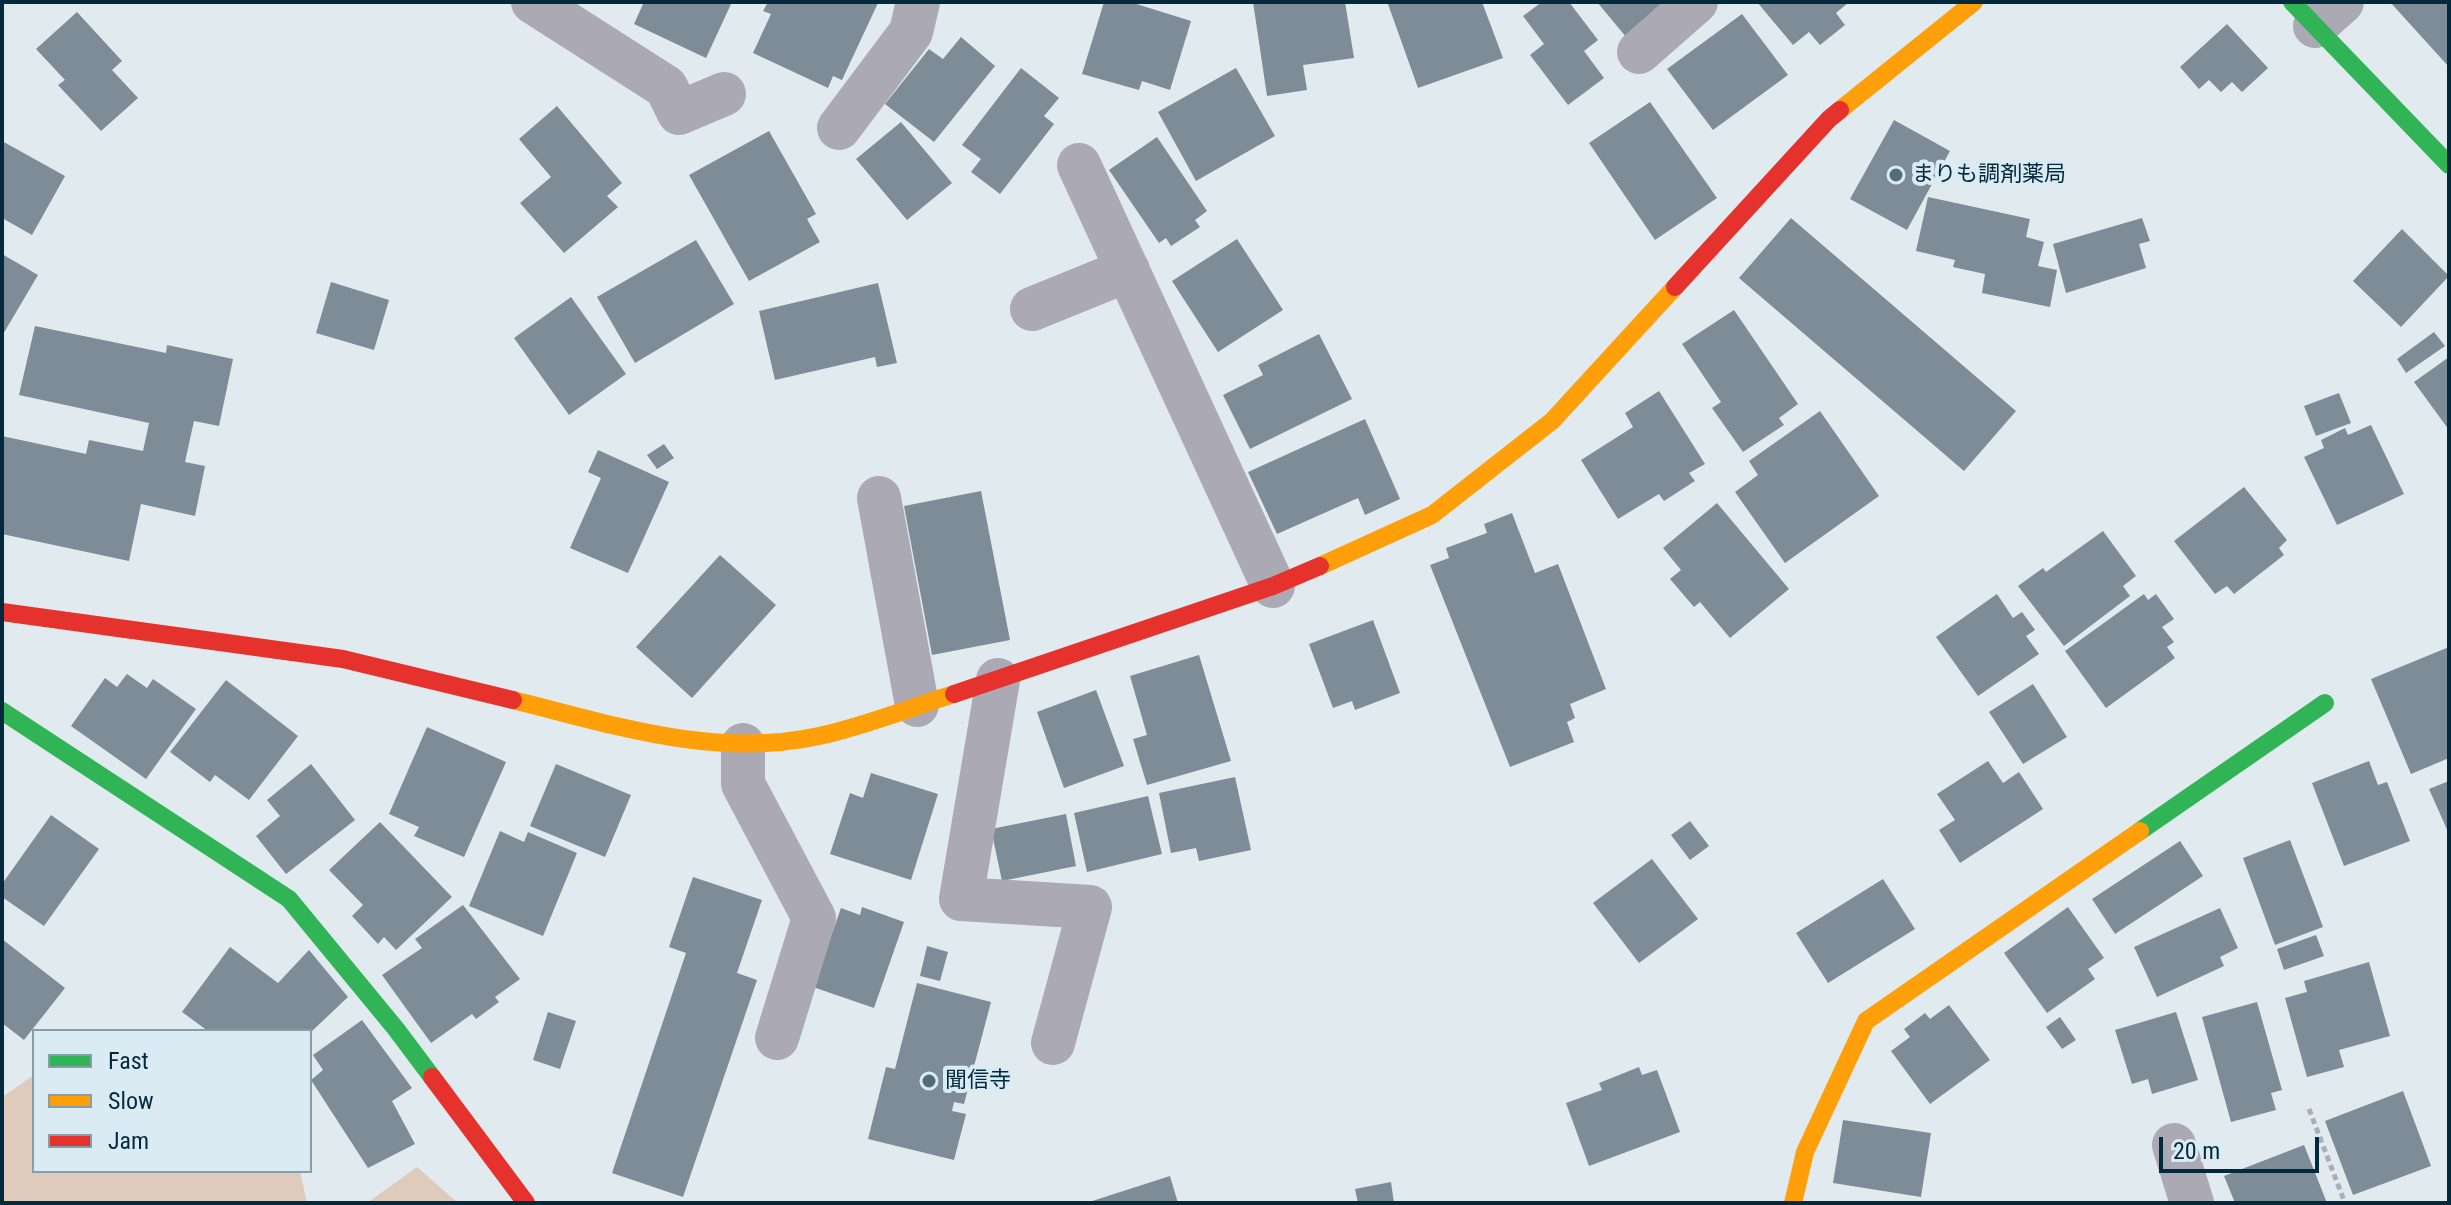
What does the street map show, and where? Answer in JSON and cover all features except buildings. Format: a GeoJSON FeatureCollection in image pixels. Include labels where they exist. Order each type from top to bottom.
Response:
{"type":"FeatureCollection","features":[{"type":"Feature","properties":{"kind":"street"},"geometry":{"type":"LineString","coordinates":[[533,2],[666,87],[665,120],[724,94]]}},
{"type":"Feature","properties":{"kind":"street"},"geometry":{"type":"LineString","coordinates":[[839,128],[911,32],[918,2]]}},
{"type":"Feature","properties":{"kind":"street"},"geometry":{"type":"LineString","coordinates":[[1639,52],[1696,2]]}},
{"type":"Feature","properties":{"kind":"street"},"geometry":{"type":"LineString","coordinates":[[2,612],[343,659],[676,740],[743,745],[819,736],[998,680],[1273,586],[1364,548],[1432,515],[1552,421],[1829,119],[1974,2]]}},
{"type":"Feature","properties":{"kind":"street"},"geometry":{"type":"LineString","coordinates":[[2316,10],[2449,165]]}},
{"type":"Feature","properties":{"kind":"street"},"geometry":{"type":"LineString","coordinates":[[1079,165],[1273,586]]}},
{"type":"Feature","properties":{"kind":"street"},"geometry":{"type":"LineString","coordinates":[[1032,309],[1128,270]]}},
{"type":"Feature","properties":{"kind":"street"},"geometry":{"type":"LineString","coordinates":[[879,498],[917,705]]}},
{"type":"Feature","properties":{"kind":"street"},"geometry":{"type":"LineString","coordinates":[[998,680],[961,899],[1090,907],[1053,1043]]}},
{"type":"Feature","properties":{"kind":"street"},"geometry":{"type":"LineString","coordinates":[[1793,1203],[1805,1152],[1866,1021],[2325,703]]}},
{"type":"Feature","properties":{"kind":"street"},"geometry":{"type":"LineString","coordinates":[[2,711],[289,899],[396,1029],[526,1203]]}},
{"type":"Feature","properties":{"kind":"street"},"geometry":{"type":"LineString","coordinates":[[743,745],[743,784],[814,918],[777,1038]]}},
{"type":"Feature","properties":{"kind":"street"},"geometry":{"type":"LineString","coordinates":[[2174,1145],[2192,1203]]}},
{"type":"Feature","properties":{"kind":"path"},"geometry":{"type":"LineString","coordinates":[[2309,1109],[2345,1203]]}},
{"type":"Feature","properties":{"kind":"shaded area"},"geometry":{"type":"Polygon","coordinates":[[[32,1076],[32,1173],[300,1173],[307,1203],[2,1203],[2,1097],[32,1076]]]}},
{"type":"Feature","properties":{"kind":"shaded area"},"geometry":{"type":"Polygon","coordinates":[[[417,1167],[458,1203],[367,1203],[417,1167]]]}},
{"type":"Feature","properties":{"kind":"traffic: fast"},"geometry":{"type":"LineString","coordinates":[[2292,2],[2449,165]]}},
{"type":"Feature","properties":{"kind":"traffic: fast"},"geometry":{"type":"LineString","coordinates":[[2140,831],[2325,703]]}},
{"type":"Feature","properties":{"kind":"traffic: fast"},"geometry":{"type":"LineString","coordinates":[[2,711],[289,899],[432,1077]]}},
{"type":"Feature","properties":{"kind":"traffic: slow"},"geometry":{"type":"LineString","coordinates":[[1840,110],[1974,2]]}},
{"type":"Feature","properties":{"kind":"traffic: slow"},"geometry":{"type":"LineString","coordinates":[[1320,566],[1432,515],[1552,421],[1675,287]]}},
{"type":"Feature","properties":{"kind":"traffic: slow"},"geometry":{"type":"LineString","coordinates":[[513,700],[665,736],[742,744],[819,736],[954,694]]}},
{"type":"Feature","properties":{"kind":"traffic: slow"},"geometry":{"type":"LineString","coordinates":[[1793,1203],[1805,1152],[1866,1021],[2140,831]]}},
{"type":"Feature","properties":{"kind":"traffic: jam"},"geometry":{"type":"LineString","coordinates":[[1675,287],[1840,110]]}},
{"type":"Feature","properties":{"kind":"traffic: jam"},"geometry":{"type":"LineString","coordinates":[[954,694],[1273,586],[1320,566]]}},
{"type":"Feature","properties":{"kind":"traffic: jam"},"geometry":{"type":"LineString","coordinates":[[2,612],[343,659],[513,700]]}},
{"type":"Feature","properties":{"kind":"traffic: jam"},"geometry":{"type":"LineString","coordinates":[[432,1077],[526,1203]]}},
{"type":"Feature","properties":{"kind":"place","name":"まりも調剤薬局"},"geometry":{"type":"Point","coordinates":[1896,175]}},
{"type":"Feature","properties":{"kind":"place","name":"聞信寺"},"geometry":{"type":"Point","coordinates":[929,1081]}}]}
